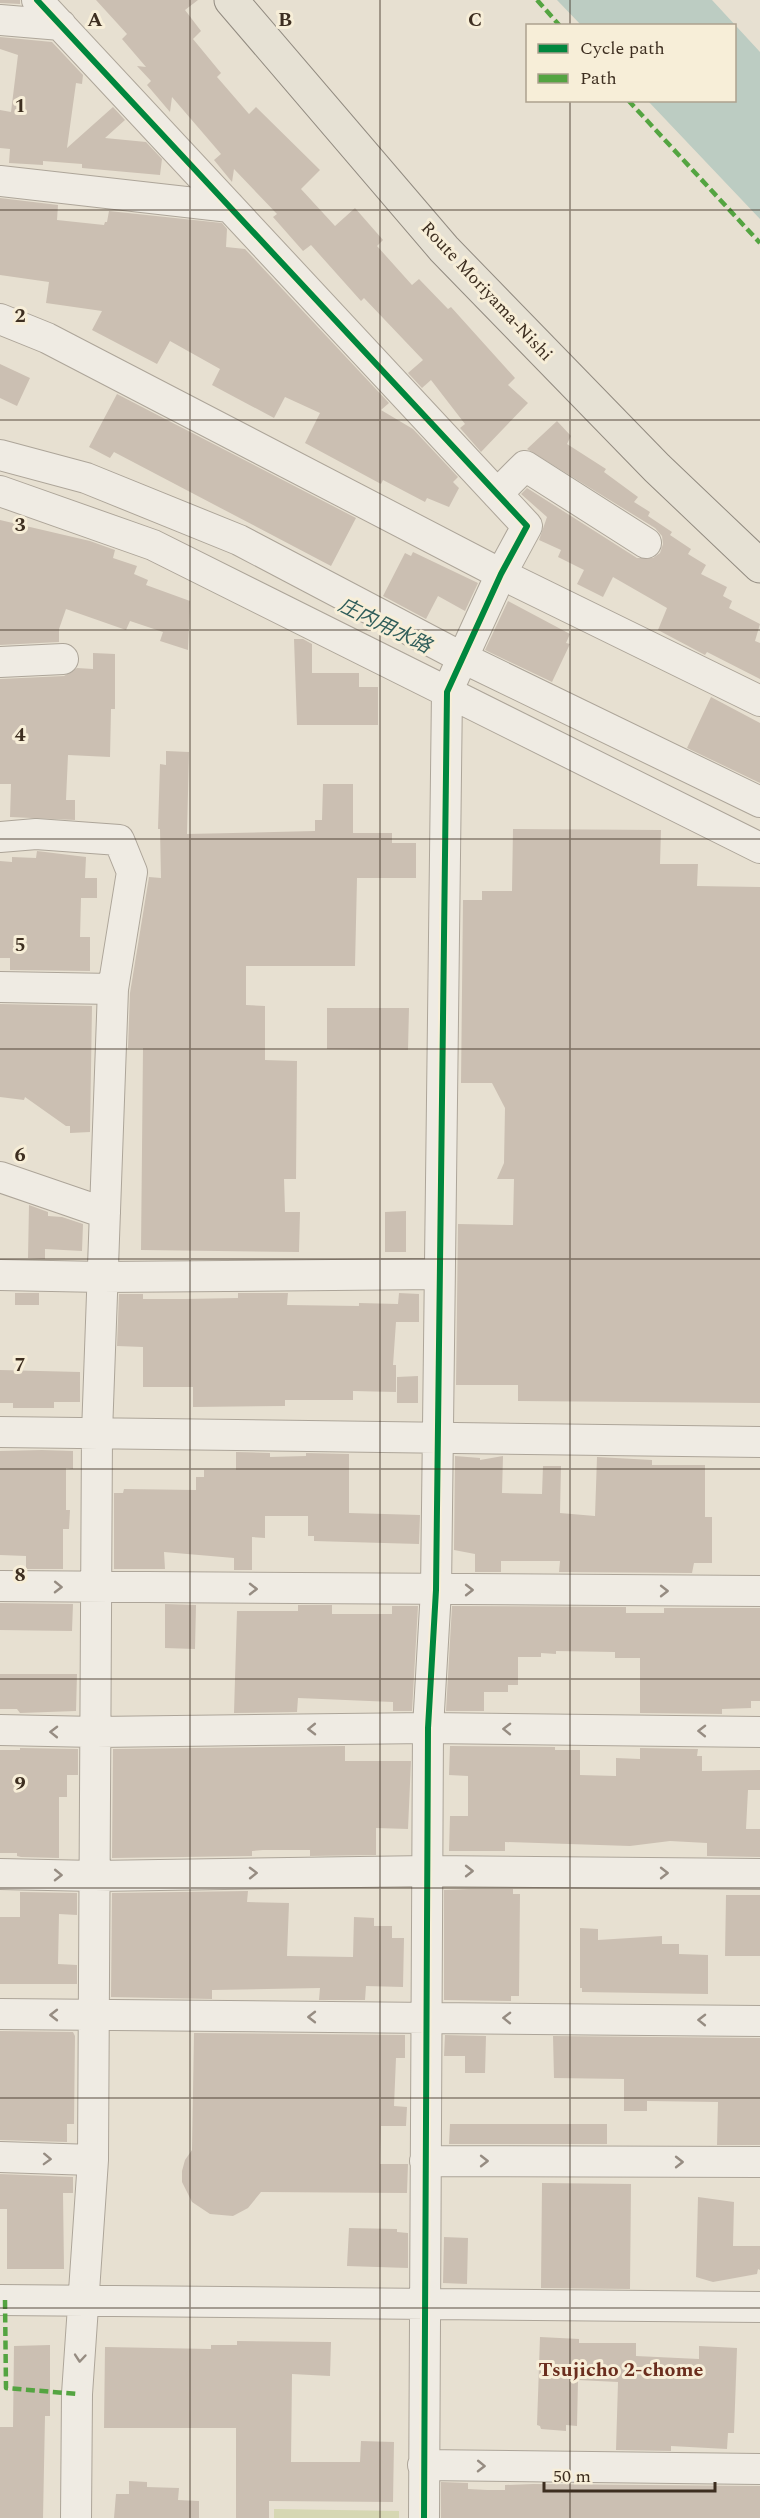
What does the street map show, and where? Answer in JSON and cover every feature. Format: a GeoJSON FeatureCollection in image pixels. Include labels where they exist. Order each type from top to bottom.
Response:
{"type":"FeatureCollection","features":[{"type":"Feature","properties":{"kind":"main road","name":"Route Moriyama-Nishi"},"geometry":{"type":"LineString","coordinates":[[231,0],[444,249],[657,468],[760,566]]}},
{"type":"Feature","properties":{"kind":"street"},"geometry":{"type":"LineString","coordinates":[[37,0],[527,526],[501,574],[447,692],[436,1437],[436,1590],[428,1728],[424,2518]]}},
{"type":"Feature","properties":{"kind":"street"},"geometry":{"type":"LineString","coordinates":[[0,20],[61,25]]}},
{"type":"Feature","properties":{"kind":"street"},"geometry":{"type":"LineString","coordinates":[[0,181],[230,207]]}},
{"type":"Feature","properties":{"kind":"street"},"geometry":{"type":"LineString","coordinates":[[0,319],[46,338],[501,574],[760,701]]}},
{"type":"Feature","properties":{"kind":"street"},"geometry":{"type":"LineString","coordinates":[[0,455],[86,478],[239,540],[463,658],[760,802]]}},
{"type":"Feature","properties":{"kind":"street"},"geometry":{"type":"LineString","coordinates":[[497,494],[525,466],[646,543]]}},
{"type":"Feature","properties":{"kind":"street"},"geometry":{"type":"LineString","coordinates":[[0,491],[153,545],[760,848]]}},
{"type":"Feature","properties":{"kind":"street"},"geometry":{"type":"LineString","coordinates":[[0,662],[63,659]]}},
{"type":"Feature","properties":{"kind":"street"},"geometry":{"type":"LineString","coordinates":[[0,837],[36,834],[119,840],[132,872],[113,989],[97,1433],[93,2160],[77,2394],[76,2518]]}},
{"type":"Feature","properties":{"kind":"street"},"geometry":{"type":"LineString","coordinates":[[0,987],[113,989]]}},
{"type":"Feature","properties":{"kind":"street"},"geometry":{"type":"LineString","coordinates":[[0,1177],[105,1213]]}},
{"type":"Feature","properties":{"kind":"street"},"geometry":{"type":"LineString","coordinates":[[0,1275],[103,1277],[439,1274]]}},
{"type":"Feature","properties":{"kind":"street"},"geometry":{"type":"LineString","coordinates":[[0,1432],[760,1442]]}},
{"type":"Feature","properties":{"kind":"street"},"geometry":{"type":"LineString","coordinates":[[0,1586],[760,1591]]}},
{"type":"Feature","properties":{"kind":"street"},"geometry":{"type":"LineString","coordinates":[[0,1730],[96,1732],[428,1728],[760,1732]]}},
{"type":"Feature","properties":{"kind":"street"},"geometry":{"type":"LineString","coordinates":[[0,1874],[95,1876],[429,1871],[760,1874]]}},
{"type":"Feature","properties":{"kind":"street"},"geometry":{"type":"LineString","coordinates":[[0,2014],[760,2021]]}},
{"type":"Feature","properties":{"kind":"street"},"geometry":{"type":"LineString","coordinates":[[0,2157],[93,2160]]}},
{"type":"Feature","properties":{"kind":"street"},"geometry":{"type":"LineString","coordinates":[[425,2161],[760,2162]]}},
{"type":"Feature","properties":{"kind":"street"},"geometry":{"type":"LineString","coordinates":[[0,2300],[760,2307]]}},
{"type":"Feature","properties":{"kind":"street"},"geometry":{"type":"LineString","coordinates":[[423,2465],[760,2469]]}},
{"type":"Feature","properties":{"kind":"green space"},"geometry":{"type":"Polygon","coordinates":[[[274,2509],[399,2511],[399,2518],[274,2518],[274,2509]]]}},
{"type":"Feature","properties":{"kind":"shaded area"},"geometry":{"type":"Polygon","coordinates":[[[557,0],[712,0],[734,24],[580,24],[557,0]]]}},
{"type":"Feature","properties":{"kind":"shaded area"},"geometry":{"type":"Polygon","coordinates":[[[736,26],[760,52],[760,219],[649,102],[736,102],[736,26]]]}},
{"type":"Feature","properties":{"kind":"building"},"geometry":{"type":"Polygon","coordinates":[[[0,0],[20,0],[20,4],[0,3],[0,0]]]}},
{"type":"Feature","properties":{"kind":"building"},"geometry":{"type":"Polygon","coordinates":[[[96,0],[198,0],[185,10],[201,31],[193,39],[221,73],[217,77],[249,114],[256,107],[320,170],[301,189],[335,226],[355,208],[383,240],[377,246],[412,285],[419,279],[448,309],[451,307],[515,378],[508,385],[528,403],[481,452],[460,428],[465,424],[431,380],[422,388],[408,373],[423,360],[364,298],[361,301],[311,245],[303,251],[273,217],[277,214],[234,169],[232,182],[214,160],[221,154],[172,97],[170,112],[147,85],[151,81],[137,66],[146,67],[122,39],[127,34],[96,0]]]}},
{"type":"Feature","properties":{"kind":"building"},"geometry":{"type":"Polygon","coordinates":[[[0,37],[52,42],[83,75],[82,84],[76,83],[67,148],[113,107],[125,120],[105,138],[146,142],[162,159],[160,175],[82,168],[82,164],[43,161],[43,165],[9,163],[10,149],[0,148],[0,110],[11,112],[18,55],[0,49],[0,37]]]}},
{"type":"Feature","properties":{"kind":"building"},"geometry":{"type":"Polygon","coordinates":[[[0,198],[58,205],[57,220],[104,225],[107,222],[109,211],[222,223],[227,229],[226,247],[245,249],[389,403],[381,410],[413,429],[458,477],[453,482],[459,488],[449,507],[427,498],[425,502],[383,480],[381,484],[305,443],[320,413],[285,397],[274,418],[212,385],[220,369],[170,341],[157,364],[92,330],[102,311],[46,303],[49,282],[0,275],[0,198]]]}},
{"type":"Feature","properties":{"kind":"building"},"geometry":{"type":"Polygon","coordinates":[[[0,364],[30,378],[17,406],[0,398],[0,364]]]}},
{"type":"Feature","properties":{"kind":"building"},"geometry":{"type":"Polygon","coordinates":[[[117,394],[356,518],[331,566],[114,452],[110,458],[89,447],[117,394]]]}},
{"type":"Feature","properties":{"kind":"building"},"geometry":{"type":"Polygon","coordinates":[[[557,421],[571,436],[567,444],[606,469],[604,472],[638,497],[634,502],[650,512],[648,516],[672,532],[670,535],[691,549],[688,554],[706,565],[701,574],[727,587],[723,596],[732,601],[729,608],[760,624],[755,641],[760,643],[760,679],[707,652],[705,655],[658,630],[667,608],[613,577],[603,597],[577,584],[584,570],[558,557],[561,550],[539,540],[547,517],[521,494],[527,488],[637,558],[653,558],[660,553],[663,544],[662,536],[655,528],[527,449],[557,421]]]}},
{"type":"Feature","properties":{"kind":"building"},"geometry":{"type":"Polygon","coordinates":[[[0,520],[90,541],[115,550],[113,558],[137,566],[134,574],[148,580],[146,585],[190,601],[188,650],[160,641],[163,632],[130,621],[126,630],[66,609],[59,629],[59,642],[0,645],[0,520]]]}},
{"type":"Feature","properties":{"kind":"building"},"geometry":{"type":"Polygon","coordinates":[[[413,552],[478,583],[465,611],[438,596],[426,619],[383,596],[405,553],[411,556],[413,552]]]}},
{"type":"Feature","properties":{"kind":"building"},"geometry":{"type":"Polygon","coordinates":[[[508,601],[570,634],[566,643],[570,644],[552,682],[485,650],[508,601]]]}},
{"type":"Feature","properties":{"kind":"building"},"geometry":{"type":"Polygon","coordinates":[[[294,639],[303,639],[312,644],[312,673],[359,673],[359,687],[378,687],[378,725],[297,725],[294,639]]]}},
{"type":"Feature","properties":{"kind":"building"},"geometry":{"type":"Polygon","coordinates":[[[93,653],[115,654],[115,709],[111,709],[110,757],[68,755],[66,800],[75,800],[75,820],[10,817],[11,784],[0,784],[0,679],[64,676],[77,668],[93,669],[93,653]]]}},
{"type":"Feature","properties":{"kind":"building"},"geometry":{"type":"Polygon","coordinates":[[[711,697],[760,723],[760,783],[687,748],[711,697]]]}},
{"type":"Feature","properties":{"kind":"building"},"geometry":{"type":"Polygon","coordinates":[[[166,751],[189,752],[187,834],[315,831],[315,820],[322,820],[323,784],[353,784],[353,833],[392,833],[392,843],[416,843],[416,878],[357,878],[355,966],[246,966],[246,1005],[265,1006],[265,1060],[297,1061],[296,1179],[284,1179],[285,1212],[300,1212],[299,1252],[141,1250],[143,1048],[128,1048],[130,993],[149,877],[161,878],[160,829],[158,829],[160,764],[166,765],[166,751]]]}},
{"type":"Feature","properties":{"kind":"building"},"geometry":{"type":"Polygon","coordinates":[[[513,829],[661,830],[660,864],[698,864],[697,886],[760,887],[760,1403],[518,1401],[518,1385],[456,1385],[458,1224],[513,1225],[514,1179],[497,1179],[504,1163],[505,1108],[492,1083],[461,1083],[463,900],[482,900],[482,891],[512,891],[513,829]]]}},
{"type":"Feature","properties":{"kind":"building"},"geometry":{"type":"Polygon","coordinates":[[[37,851],[86,857],[85,878],[97,878],[97,898],[81,898],[80,937],[90,937],[90,971],[10,970],[10,958],[0,958],[0,861],[12,862],[12,857],[36,858],[37,851]]]}},
{"type":"Feature","properties":{"kind":"building"},"geometry":{"type":"Polygon","coordinates":[[[0,1004],[92,1006],[90,1132],[70,1133],[70,1126],[66,1126],[25,1097],[24,1100],[0,1097],[0,1004]]]}},
{"type":"Feature","properties":{"kind":"building"},"geometry":{"type":"Polygon","coordinates":[[[327,1008],[409,1008],[408,1050],[327,1049],[327,1008]]]}},
{"type":"Feature","properties":{"kind":"building"},"geometry":{"type":"Polygon","coordinates":[[[29,1205],[48,1212],[48,1216],[62,1217],[83,1224],[82,1251],[45,1249],[45,1259],[28,1258],[29,1205]]]}},
{"type":"Feature","properties":{"kind":"building"},"geometry":{"type":"Polygon","coordinates":[[[406,1211],[406,1252],[385,1252],[385,1212],[406,1211]]]}},
{"type":"Feature","properties":{"kind":"building"},"geometry":{"type":"Polygon","coordinates":[[[15,1293],[39,1293],[39,1305],[15,1305],[15,1293]]]}},
{"type":"Feature","properties":{"kind":"building"},"geometry":{"type":"Polygon","coordinates":[[[238,1293],[288,1293],[287,1305],[359,1306],[359,1303],[398,1304],[399,1293],[419,1294],[419,1322],[396,1322],[393,1365],[396,1365],[396,1392],[353,1391],[353,1400],[285,1400],[285,1406],[193,1407],[193,1387],[143,1387],[143,1347],[117,1346],[119,1294],[143,1294],[143,1299],[185,1299],[238,1298],[238,1293]]]}},
{"type":"Feature","properties":{"kind":"building"},"geometry":{"type":"Polygon","coordinates":[[[0,1370],[80,1372],[80,1402],[54,1402],[54,1408],[13,1408],[13,1403],[0,1403],[0,1370]]]}},
{"type":"Feature","properties":{"kind":"building"},"geometry":{"type":"Polygon","coordinates":[[[418,1376],[418,1403],[397,1403],[397,1377],[418,1376]]]}},
{"type":"Feature","properties":{"kind":"building"},"geometry":{"type":"Polygon","coordinates":[[[0,1451],[73,1451],[73,1469],[66,1468],[66,1510],[70,1510],[69,1529],[63,1529],[63,1569],[26,1569],[26,1556],[0,1555],[0,1451]]]}},
{"type":"Feature","properties":{"kind":"building"},"geometry":{"type":"Polygon","coordinates":[[[236,1452],[270,1453],[270,1457],[306,1456],[306,1453],[349,1454],[349,1513],[420,1515],[419,1544],[314,1541],[314,1536],[308,1536],[308,1516],[265,1516],[265,1538],[252,1537],[252,1570],[234,1570],[234,1558],[164,1552],[165,1569],[114,1569],[114,1493],[123,1493],[124,1489],[196,1490],[196,1477],[204,1477],[204,1470],[236,1470],[236,1452]]]}},
{"type":"Feature","properties":{"kind":"building"},"geometry":{"type":"Polygon","coordinates":[[[455,1456],[480,1458],[480,1460],[503,1456],[502,1493],[542,1494],[543,1466],[561,1466],[560,1513],[595,1516],[597,1457],[652,1460],[652,1465],[705,1465],[705,1517],[712,1517],[712,1563],[694,1563],[692,1573],[559,1572],[560,1561],[501,1561],[501,1572],[475,1572],[475,1554],[454,1550],[455,1456]]]}},
{"type":"Feature","properties":{"kind":"building"},"geometry":{"type":"Polygon","coordinates":[[[0,1603],[73,1604],[72,1631],[0,1630],[0,1603]]]}},
{"type":"Feature","properties":{"kind":"building"},"geometry":{"type":"Polygon","coordinates":[[[165,1604],[196,1605],[195,1649],[165,1648],[165,1604]]]}},
{"type":"Feature","properties":{"kind":"building"},"geometry":{"type":"Polygon","coordinates":[[[298,1605],[332,1605],[332,1614],[392,1614],[392,1606],[418,1606],[412,1711],[393,1711],[393,1702],[298,1698],[297,1712],[234,1713],[237,1611],[298,1611],[298,1605]]]}},
{"type":"Feature","properties":{"kind":"building"},"geometry":{"type":"Polygon","coordinates":[[[452,1606],[626,1607],[626,1613],[664,1613],[664,1608],[760,1608],[760,1701],[751,1701],[751,1708],[722,1709],[722,1714],[640,1713],[640,1658],[615,1658],[615,1652],[556,1651],[556,1654],[541,1653],[541,1657],[518,1657],[518,1685],[508,1685],[508,1692],[484,1692],[484,1711],[446,1711],[452,1606]]]}},
{"type":"Feature","properties":{"kind":"building"},"geometry":{"type":"Polygon","coordinates":[[[0,1674],[77,1674],[76,1711],[20,1713],[17,1709],[0,1709],[0,1674]]]}},
{"type":"Feature","properties":{"kind":"building"},"geometry":{"type":"Polygon","coordinates":[[[345,1746],[345,1761],[411,1761],[408,1829],[376,1828],[376,1855],[310,1856],[310,1850],[263,1850],[252,1851],[252,1856],[112,1858],[113,1749],[345,1746]]]}},
{"type":"Feature","properties":{"kind":"building"},"geometry":{"type":"Polygon","coordinates":[[[450,1746],[555,1747],[555,1750],[580,1750],[580,1775],[616,1776],[616,1758],[640,1759],[640,1748],[698,1749],[697,1756],[702,1756],[702,1771],[760,1770],[760,1790],[748,1790],[746,1829],[760,1829],[760,1857],[707,1856],[707,1843],[670,1841],[630,1846],[505,1842],[505,1851],[449,1851],[450,1816],[468,1816],[468,1776],[449,1775],[450,1746]]]}},
{"type":"Feature","properties":{"kind":"building"},"geometry":{"type":"Polygon","coordinates":[[[20,1748],[78,1749],[78,1775],[67,1775],[67,1797],[59,1797],[59,1858],[21,1857],[17,1856],[17,1853],[0,1853],[0,1750],[20,1750],[20,1748]]]}},
{"type":"Feature","properties":{"kind":"building"},"geometry":{"type":"Polygon","coordinates":[[[513,1889],[513,1894],[520,1894],[519,1996],[511,1996],[511,2001],[444,2000],[444,1890],[513,1889]]]}},
{"type":"Feature","properties":{"kind":"building"},"geometry":{"type":"Polygon","coordinates":[[[248,1891],[247,1902],[289,1903],[287,1956],[353,1957],[354,1917],[374,1918],[374,1926],[392,1926],[392,1938],[404,1938],[403,1987],[366,1986],[365,2000],[319,2000],[320,1988],[212,1990],[212,1999],[111,1997],[112,1893],[248,1891]]]}},
{"type":"Feature","properties":{"kind":"building"},"geometry":{"type":"Polygon","coordinates":[[[20,1892],[77,1893],[77,1915],[59,1914],[58,1964],[77,1965],[77,1984],[0,1984],[0,1917],[20,1917],[20,1892]]]}},
{"type":"Feature","properties":{"kind":"building"},"geometry":{"type":"Polygon","coordinates":[[[726,1895],[760,1895],[760,1956],[725,1956],[726,1895]]]}},
{"type":"Feature","properties":{"kind":"building"},"geometry":{"type":"Polygon","coordinates":[[[580,1928],[598,1929],[598,1940],[662,1936],[662,1944],[679,1944],[679,1954],[708,1955],[708,1994],[582,1992],[580,1988],[580,1928]]]}},
{"type":"Feature","properties":{"kind":"building"},"geometry":{"type":"Polygon","coordinates":[[[0,2031],[73,2032],[75,2036],[74,2124],[67,2124],[67,2142],[0,2140],[0,2031]]]}},
{"type":"Feature","properties":{"kind":"building"},"geometry":{"type":"Polygon","coordinates":[[[194,2033],[405,2035],[405,2058],[396,2058],[394,2106],[407,2107],[406,2126],[381,2126],[380,2164],[408,2164],[407,2193],[261,2192],[248,2208],[233,2216],[210,2214],[192,2202],[182,2182],[182,2171],[185,2160],[192,2150],[194,2033]]]}},
{"type":"Feature","properties":{"kind":"building"},"geometry":{"type":"Polygon","coordinates":[[[445,2035],[486,2036],[485,2073],[465,2073],[465,2056],[444,2056],[445,2035]]]}},
{"type":"Feature","properties":{"kind":"building"},"geometry":{"type":"Polygon","coordinates":[[[553,2036],[760,2038],[760,2145],[717,2145],[718,2102],[647,2101],[647,2111],[624,2111],[624,2079],[554,2078],[553,2036]]]}},
{"type":"Feature","properties":{"kind":"building"},"geometry":{"type":"Polygon","coordinates":[[[450,2124],[607,2124],[607,2144],[449,2144],[450,2124]]]}},
{"type":"Feature","properties":{"kind":"building"},"geometry":{"type":"Polygon","coordinates":[[[0,2174],[73,2177],[73,2193],[63,2193],[64,2269],[7,2269],[7,2209],[0,2209],[0,2174]]]}},
{"type":"Feature","properties":{"kind":"building"},"geometry":{"type":"Polygon","coordinates":[[[542,2183],[631,2184],[630,2289],[541,2288],[542,2183]]]}},
{"type":"Feature","properties":{"kind":"building"},"geometry":{"type":"Polygon","coordinates":[[[698,2197],[734,2202],[733,2246],[760,2246],[760,2270],[758,2269],[757,2274],[713,2282],[696,2277],[698,2197]]]}},
{"type":"Feature","properties":{"kind":"building"},"geometry":{"type":"Polygon","coordinates":[[[349,2228],[397,2229],[397,2232],[408,2233],[408,2268],[347,2266],[349,2228]]]}},
{"type":"Feature","properties":{"kind":"building"},"geometry":{"type":"Polygon","coordinates":[[[444,2237],[468,2238],[467,2284],[443,2283],[444,2237]]]}},
{"type":"Feature","properties":{"kind":"building"},"geometry":{"type":"Polygon","coordinates":[[[540,2337],[579,2339],[579,2343],[636,2343],[636,2356],[699,2359],[699,2346],[737,2348],[734,2433],[728,2433],[727,2449],[671,2446],[671,2451],[616,2450],[618,2382],[578,2380],[577,2426],[566,2425],[566,2431],[541,2429],[537,2425],[540,2337]]]}},
{"type":"Feature","properties":{"kind":"building"},"geometry":{"type":"Polygon","coordinates":[[[237,2341],[331,2342],[330,2376],[292,2374],[291,2462],[360,2462],[361,2441],[394,2442],[393,2502],[269,2501],[269,2518],[236,2518],[236,2428],[104,2428],[105,2347],[211,2349],[211,2345],[237,2345],[237,2341]]]}},
{"type":"Feature","properties":{"kind":"building"},"geometry":{"type":"Polygon","coordinates":[[[50,2345],[50,2416],[45,2416],[43,2518],[0,2518],[0,2427],[13,2427],[14,2346],[50,2345]]]}},
{"type":"Feature","properties":{"kind":"building"},"geometry":{"type":"Polygon","coordinates":[[[129,2481],[147,2482],[147,2487],[179,2488],[178,2500],[199,2501],[199,2518],[114,2518],[116,2494],[129,2494],[129,2481]]]}},
{"type":"Feature","properties":{"kind":"building"},"geometry":{"type":"Polygon","coordinates":[[[441,2482],[468,2483],[468,2489],[487,2490],[505,2490],[505,2485],[533,2484],[760,2486],[760,2518],[441,2518],[441,2482]]]}},
{"type":"Feature","properties":{"kind":"marked path"},"geometry":{"type":"LineString","coordinates":[[537,0],[558,24]]}},
{"type":"Feature","properties":{"kind":"marked path"},"geometry":{"type":"LineString","coordinates":[[630,102],[760,243]]}},
{"type":"Feature","properties":{"kind":"marked path"},"geometry":{"type":"LineString","coordinates":[[5,2300],[6,2388],[77,2394]]}},
{"type":"Feature","properties":{"kind":"cycle path"},"geometry":{"type":"LineString","coordinates":[[37,0],[527,526],[501,574],[447,692],[436,1590],[428,1728],[424,2518]]}},
{"type":"Feature","properties":{"kind":"district","name":"Tsujicho 2-chome"},"geometry":{"type":"Point","coordinates":[621,2369]}},
{"type":"Feature","properties":{"kind":"water label","name":"庄内用水路"},"geometry":{"type":"Point","coordinates":[385,625]}}]}
